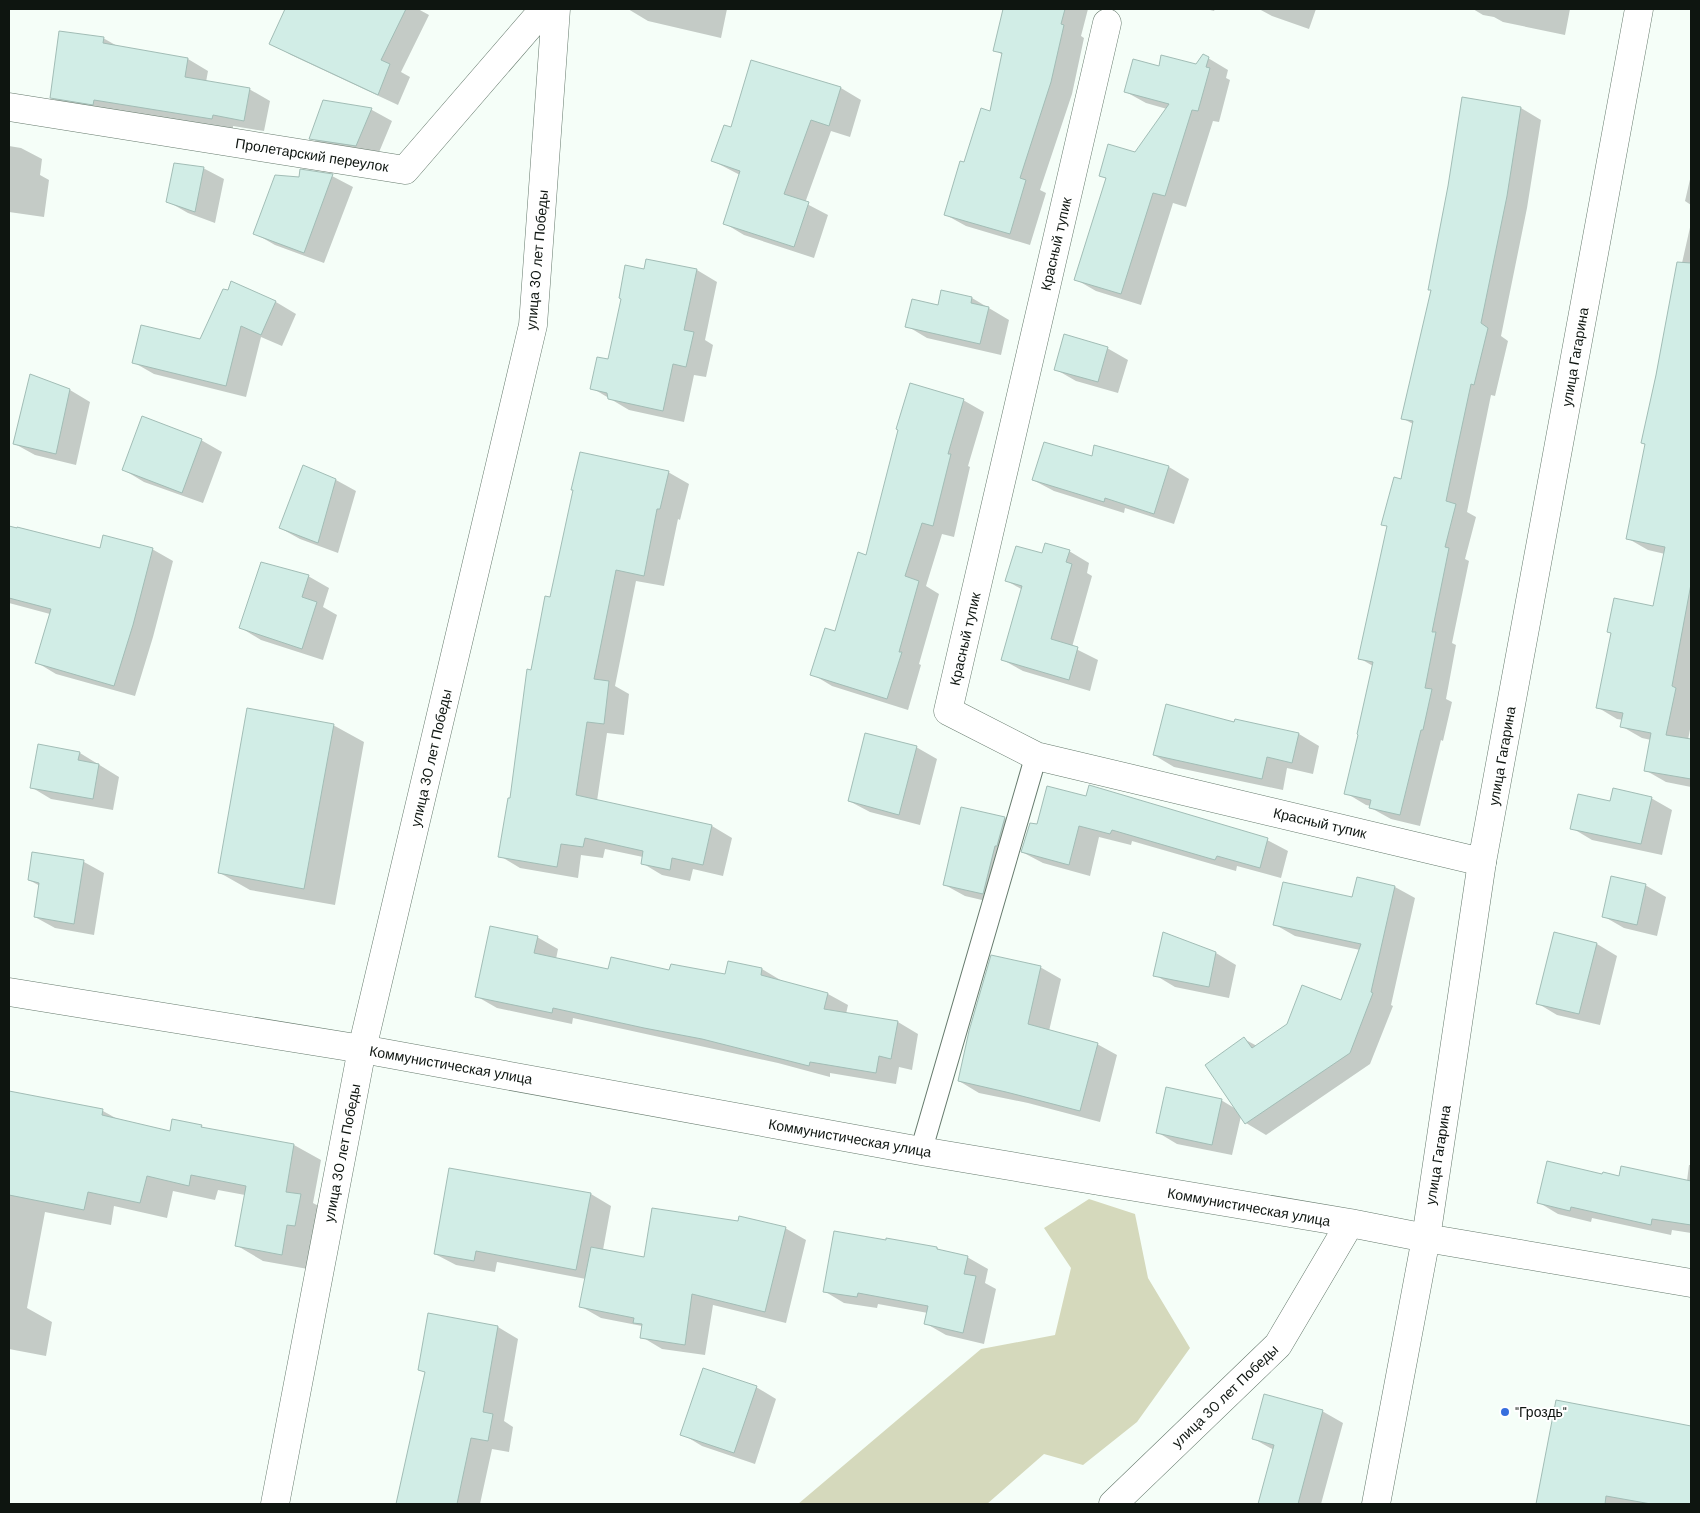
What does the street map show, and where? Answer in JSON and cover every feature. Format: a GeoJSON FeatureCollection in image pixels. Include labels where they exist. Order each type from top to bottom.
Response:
{"type":"FeatureCollection","features":[{"type":"Feature","properties":{"kind":"street","name":"Пролетарский переулок"},"geometry":{"type":"LineString","coordinates":[[9,107],[405,170],[544,9]]}},
{"type":"Feature","properties":{"kind":"street","name":"улица 30 лет Победы"},"geometry":{"type":"LineString","coordinates":[[275,1504],[362,1049],[533,325],[556,9]]}},
{"type":"Feature","properties":{"kind":"street","name":"улица Гагарина"},"geometry":{"type":"LineString","coordinates":[[1376,1504],[1426,1238],[1482,862],[1639,9]]}},
{"type":"Feature","properties":{"kind":"street","name":"Красный тупик"},"geometry":{"type":"LineString","coordinates":[[1107,23],[948,711],[1036,756],[1482,862]]}},
{"type":"Feature","properties":{"kind":"street","name":"Коммунистическая улица"},"geometry":{"type":"LineString","coordinates":[[9,992],[362,1049],[921,1152],[1350,1223],[1426,1238],[1691,1283]]}},
{"type":"Feature","properties":{"kind":"street","name":"улица 30 лет Победы"},"geometry":{"type":"LineString","coordinates":[[1113,1504],[1278,1345],[1350,1223]]}},
{"type":"Feature","properties":{"kind":"lane"},"geometry":{"type":"LineString","coordinates":[[921,1152],[1036,756]]}},
{"type":"Feature","properties":{"kind":"green space"},"geometry":{"type":"Polygon","coordinates":[[[1089,1199],[1135,1214],[1148,1278],[1190,1348],[1137,1422],[1083,1465],[1044,1454],[987,1504],[798,1504],[981,1349],[1055,1335],[1071,1268],[1044,1228],[1089,1199]]]}},
{"type":"Feature","properties":{"kind":"building"},"geometry":{"type":"Polygon","coordinates":[[[285,9],[406,9],[381,60],[390,64],[378,95],[269,44],[285,9]]]}},
{"type":"Feature","properties":{"kind":"building"},"geometry":{"type":"Polygon","coordinates":[[[1003,9],[1065,9],[1061,24],[1064,25],[1051,82],[1020,178],[1026,180],[1010,234],[944,215],[960,161],[964,162],[981,108],[990,111],[1002,53],[993,51],[1003,9]]]}},
{"type":"Feature","properties":{"kind":"building"},"geometry":{"type":"Polygon","coordinates":[[[59,31],[104,37],[103,43],[188,58],[185,77],[250,88],[244,121],[213,115],[212,119],[94,100],[93,105],[50,98],[59,31]]]}},
{"type":"Feature","properties":{"kind":"building"},"geometry":{"type":"Polygon","coordinates":[[[1203,54],[1209,57],[1206,67],[1210,68],[1198,111],[1192,110],[1165,196],[1153,193],[1121,294],[1074,280],[1106,178],[1099,176],[1108,144],[1135,152],[1169,104],[1124,92],[1133,59],[1159,66],[1161,55],[1196,64],[1203,54]]]}},
{"type":"Feature","properties":{"kind":"building"},"geometry":{"type":"Polygon","coordinates":[[[751,60],[841,87],[829,126],[811,120],[784,194],[809,202],[794,247],[723,224],[740,171],[711,161],[724,125],[731,127],[751,60]]]}},
{"type":"Feature","properties":{"kind":"building"},"geometry":{"type":"Polygon","coordinates":[[[1462,97],[1521,107],[1507,196],[1481,323],[1488,328],[1474,385],[1471,384],[1446,501],[1456,504],[1445,547],[1449,548],[1432,632],[1436,632],[1425,688],[1432,689],[1400,815],[1369,808],[1371,800],[1344,794],[1373,662],[1358,659],[1387,526],[1381,525],[1394,477],[1401,479],[1413,421],[1401,419],[1431,290],[1428,290],[1448,186],[1462,97]]]}},
{"type":"Feature","properties":{"kind":"building"},"geometry":{"type":"Polygon","coordinates":[[[323,100],[372,108],[356,146],[309,139],[323,100]]]}},
{"type":"Feature","properties":{"kind":"building"},"geometry":{"type":"Polygon","coordinates":[[[174,163],[204,167],[195,212],[166,202],[174,163]]]}},
{"type":"Feature","properties":{"kind":"building"},"geometry":{"type":"Polygon","coordinates":[[[300,169],[333,174],[304,253],[253,234],[275,175],[299,177],[300,169]]]}},
{"type":"Feature","properties":{"kind":"building"},"geometry":{"type":"Polygon","coordinates":[[[646,259],[697,269],[684,330],[694,332],[686,367],[673,364],[663,411],[608,399],[607,393],[590,389],[597,357],[608,359],[621,299],[619,298],[625,265],[644,269],[646,259]]]}},
{"type":"Feature","properties":{"kind":"building"},"geometry":{"type":"Polygon","coordinates":[[[1677,262],[1691,263],[1691,584],[1672,686],[1676,688],[1666,735],[1691,739],[1691,779],[1644,771],[1651,733],[1620,727],[1623,713],[1596,708],[1611,633],[1607,632],[1614,598],[1653,606],[1665,547],[1626,539],[1645,444],[1641,443],[1677,262]]]}},
{"type":"Feature","properties":{"kind":"building"},"geometry":{"type":"Polygon","coordinates":[[[231,281],[276,301],[261,335],[241,326],[226,386],[132,363],[141,325],[200,339],[223,289],[228,290],[231,281]]]}},
{"type":"Feature","properties":{"kind":"building"},"geometry":{"type":"Polygon","coordinates":[[[941,290],[972,297],[971,303],[989,307],[980,344],[905,327],[912,299],[938,305],[941,290]]]}},
{"type":"Feature","properties":{"kind":"building"},"geometry":{"type":"Polygon","coordinates":[[[1064,334],[1108,347],[1098,382],[1054,370],[1064,334]]]}},
{"type":"Feature","properties":{"kind":"building"},"geometry":{"type":"Polygon","coordinates":[[[30,374],[70,389],[56,454],[13,444],[30,374]]]}},
{"type":"Feature","properties":{"kind":"building"},"geometry":{"type":"Polygon","coordinates":[[[910,383],[964,399],[948,454],[951,454],[933,526],[922,523],[905,576],[919,581],[899,652],[902,652],[887,699],[810,675],[825,628],[835,631],[858,552],[866,555],[898,430],[896,429],[910,383]]]}},
{"type":"Feature","properties":{"kind":"building"},"geometry":{"type":"Polygon","coordinates":[[[142,416],[202,439],[182,493],[122,470],[142,416]]]}},
{"type":"Feature","properties":{"kind":"building"},"geometry":{"type":"Polygon","coordinates":[[[1044,442],[1092,456],[1094,445],[1169,466],[1154,514],[1105,498],[1104,502],[1032,480],[1044,442]]]}},
{"type":"Feature","properties":{"kind":"building"},"geometry":{"type":"Polygon","coordinates":[[[580,452],[669,471],[660,509],[657,509],[644,576],[616,570],[594,679],[609,681],[604,724],[587,722],[576,795],[712,825],[703,865],[672,858],[670,870],[641,864],[643,851],[585,838],[583,847],[561,844],[557,867],[498,857],[508,798],[510,798],[527,669],[531,670],[545,596],[550,597],[580,452]]]}},
{"type":"Feature","properties":{"kind":"building"},"geometry":{"type":"Polygon","coordinates":[[[303,465],[336,479],[318,543],[279,528],[303,465]]]}},
{"type":"Feature","properties":{"kind":"building"},"geometry":{"type":"Polygon","coordinates":[[[9,526],[100,548],[103,535],[153,548],[133,625],[114,686],[35,663],[51,609],[9,598],[9,526]]]}},
{"type":"Feature","properties":{"kind":"building"},"geometry":{"type":"Polygon","coordinates":[[[1045,543],[1070,550],[1066,562],[1072,564],[1051,639],[1078,647],[1069,680],[1001,660],[1022,586],[1005,581],[1016,546],[1042,553],[1045,543]]]}},
{"type":"Feature","properties":{"kind":"building"},"geometry":{"type":"Polygon","coordinates":[[[261,562],[309,575],[302,597],[317,602],[302,649],[239,628],[261,562]]]}},
{"type":"Feature","properties":{"kind":"building"},"geometry":{"type":"Polygon","coordinates":[[[1166,704],[1234,722],[1235,719],[1299,733],[1292,763],[1267,757],[1262,779],[1153,755],[1166,704]]]}},
{"type":"Feature","properties":{"kind":"building"},"geometry":{"type":"Polygon","coordinates":[[[247,708],[334,724],[304,889],[218,873],[247,708]]]}},
{"type":"Feature","properties":{"kind":"building"},"geometry":{"type":"Polygon","coordinates":[[[865,733],[917,746],[899,815],[848,801],[865,733]]]}},
{"type":"Feature","properties":{"kind":"building"},"geometry":{"type":"Polygon","coordinates":[[[38,744],[80,752],[78,760],[99,764],[93,799],[30,788],[38,744]]]}},
{"type":"Feature","properties":{"kind":"building"},"geometry":{"type":"Polygon","coordinates":[[[1089,785],[1268,838],[1260,868],[1217,856],[1215,860],[1112,830],[1110,834],[1079,826],[1069,865],[1021,852],[1030,823],[1037,824],[1047,786],[1086,796],[1089,785]]]}},
{"type":"Feature","properties":{"kind":"building"},"geometry":{"type":"Polygon","coordinates":[[[1613,788],[1652,797],[1641,844],[1570,829],[1578,794],[1610,801],[1613,788]]]}},
{"type":"Feature","properties":{"kind":"building"},"geometry":{"type":"Polygon","coordinates":[[[961,807],[1005,817],[997,846],[995,846],[983,894],[943,885],[961,807]]]}},
{"type":"Feature","properties":{"kind":"building"},"geometry":{"type":"Polygon","coordinates":[[[32,852],[84,860],[74,924],[34,917],[39,883],[28,880],[32,852]]]}},
{"type":"Feature","properties":{"kind":"building"},"geometry":{"type":"Polygon","coordinates":[[[1611,876],[1646,884],[1637,925],[1602,917],[1611,876]]]}},
{"type":"Feature","properties":{"kind":"building"},"geometry":{"type":"Polygon","coordinates":[[[1357,877],[1395,886],[1371,992],[1373,993],[1350,1053],[1245,1124],[1205,1065],[1244,1037],[1252,1048],[1287,1024],[1302,985],[1341,1000],[1361,944],[1273,925],[1283,882],[1352,897],[1357,877]]]}},
{"type":"Feature","properties":{"kind":"building"},"geometry":{"type":"Polygon","coordinates":[[[490,926],[538,936],[534,953],[608,969],[611,957],[669,970],[671,964],[725,974],[728,961],[762,968],[761,975],[828,993],[824,1009],[898,1021],[891,1059],[879,1056],[876,1073],[810,1062],[809,1066],[702,1039],[553,1008],[552,1013],[475,997],[490,926]]]}},
{"type":"Feature","properties":{"kind":"building"},"geometry":{"type":"Polygon","coordinates":[[[1163,932],[1216,952],[1209,987],[1153,976],[1163,932]]]}},
{"type":"Feature","properties":{"kind":"building"},"geometry":{"type":"Polygon","coordinates":[[[1554,932],[1597,943],[1579,1014],[1536,1004],[1554,932]]]}},
{"type":"Feature","properties":{"kind":"building"},"geometry":{"type":"Polygon","coordinates":[[[991,955],[1041,966],[1028,1024],[1098,1043],[1080,1111],[958,1081],[969,1031],[991,955]]]}},
{"type":"Feature","properties":{"kind":"building"},"geometry":{"type":"Polygon","coordinates":[[[1166,1087],[1222,1099],[1212,1145],[1156,1133],[1166,1087]]]}},
{"type":"Feature","properties":{"kind":"building"},"geometry":{"type":"Polygon","coordinates":[[[9,1091],[103,1109],[102,1115],[170,1131],[172,1119],[202,1125],[201,1127],[294,1144],[286,1192],[301,1194],[295,1226],[287,1225],[282,1255],[235,1246],[246,1186],[191,1175],[189,1186],[147,1176],[140,1203],[88,1192],[84,1210],[9,1195],[9,1091]]]}},
{"type":"Feature","properties":{"kind":"building"},"geometry":{"type":"Polygon","coordinates":[[[1547,1161],[1602,1174],[1603,1172],[1619,1176],[1621,1166],[1691,1181],[1691,1225],[1652,1219],[1651,1225],[1571,1207],[1570,1211],[1537,1203],[1547,1161]]]}},
{"type":"Feature","properties":{"kind":"building"},"geometry":{"type":"Polygon","coordinates":[[[449,1168],[591,1193],[576,1270],[476,1251],[474,1261],[434,1254],[449,1168]]]}},
{"type":"Feature","properties":{"kind":"building"},"geometry":{"type":"Polygon","coordinates":[[[652,1208],[738,1221],[739,1216],[786,1227],[765,1312],[692,1294],[685,1345],[640,1338],[642,1324],[633,1323],[634,1318],[579,1307],[591,1247],[644,1257],[652,1208]]]}},
{"type":"Feature","properties":{"kind":"building"},"geometry":{"type":"Polygon","coordinates":[[[834,1231],[937,1247],[937,1249],[968,1256],[964,1274],[976,1276],[963,1333],[924,1324],[928,1306],[858,1293],[857,1297],[823,1292],[834,1231]]]}},
{"type":"Feature","properties":{"kind":"building"},"geometry":{"type":"Polygon","coordinates":[[[428,1313],[498,1326],[483,1412],[493,1414],[488,1441],[471,1438],[457,1504],[396,1504],[425,1372],[418,1370],[428,1313]]]}},
{"type":"Feature","properties":{"kind":"building"},"geometry":{"type":"Polygon","coordinates":[[[703,1368],[757,1386],[734,1453],[680,1435],[703,1368]]]}},
{"type":"Feature","properties":{"kind":"building"},"geometry":{"type":"Polygon","coordinates":[[[1264,1394],[1323,1410],[1298,1504],[1258,1504],[1274,1445],[1252,1439],[1264,1394]]]}},
{"type":"Feature","properties":{"kind":"building"},"geometry":{"type":"Polygon","coordinates":[[[1556,1400],[1691,1426],[1691,1504],[1651,1504],[1606,1496],[1605,1504],[1536,1504],[1556,1400]]]}},
{"type":"Feature","properties":{"kind":"place","name":"\"Гроздь\""},"geometry":{"type":"Point","coordinates":[1505,1412]}}]}
